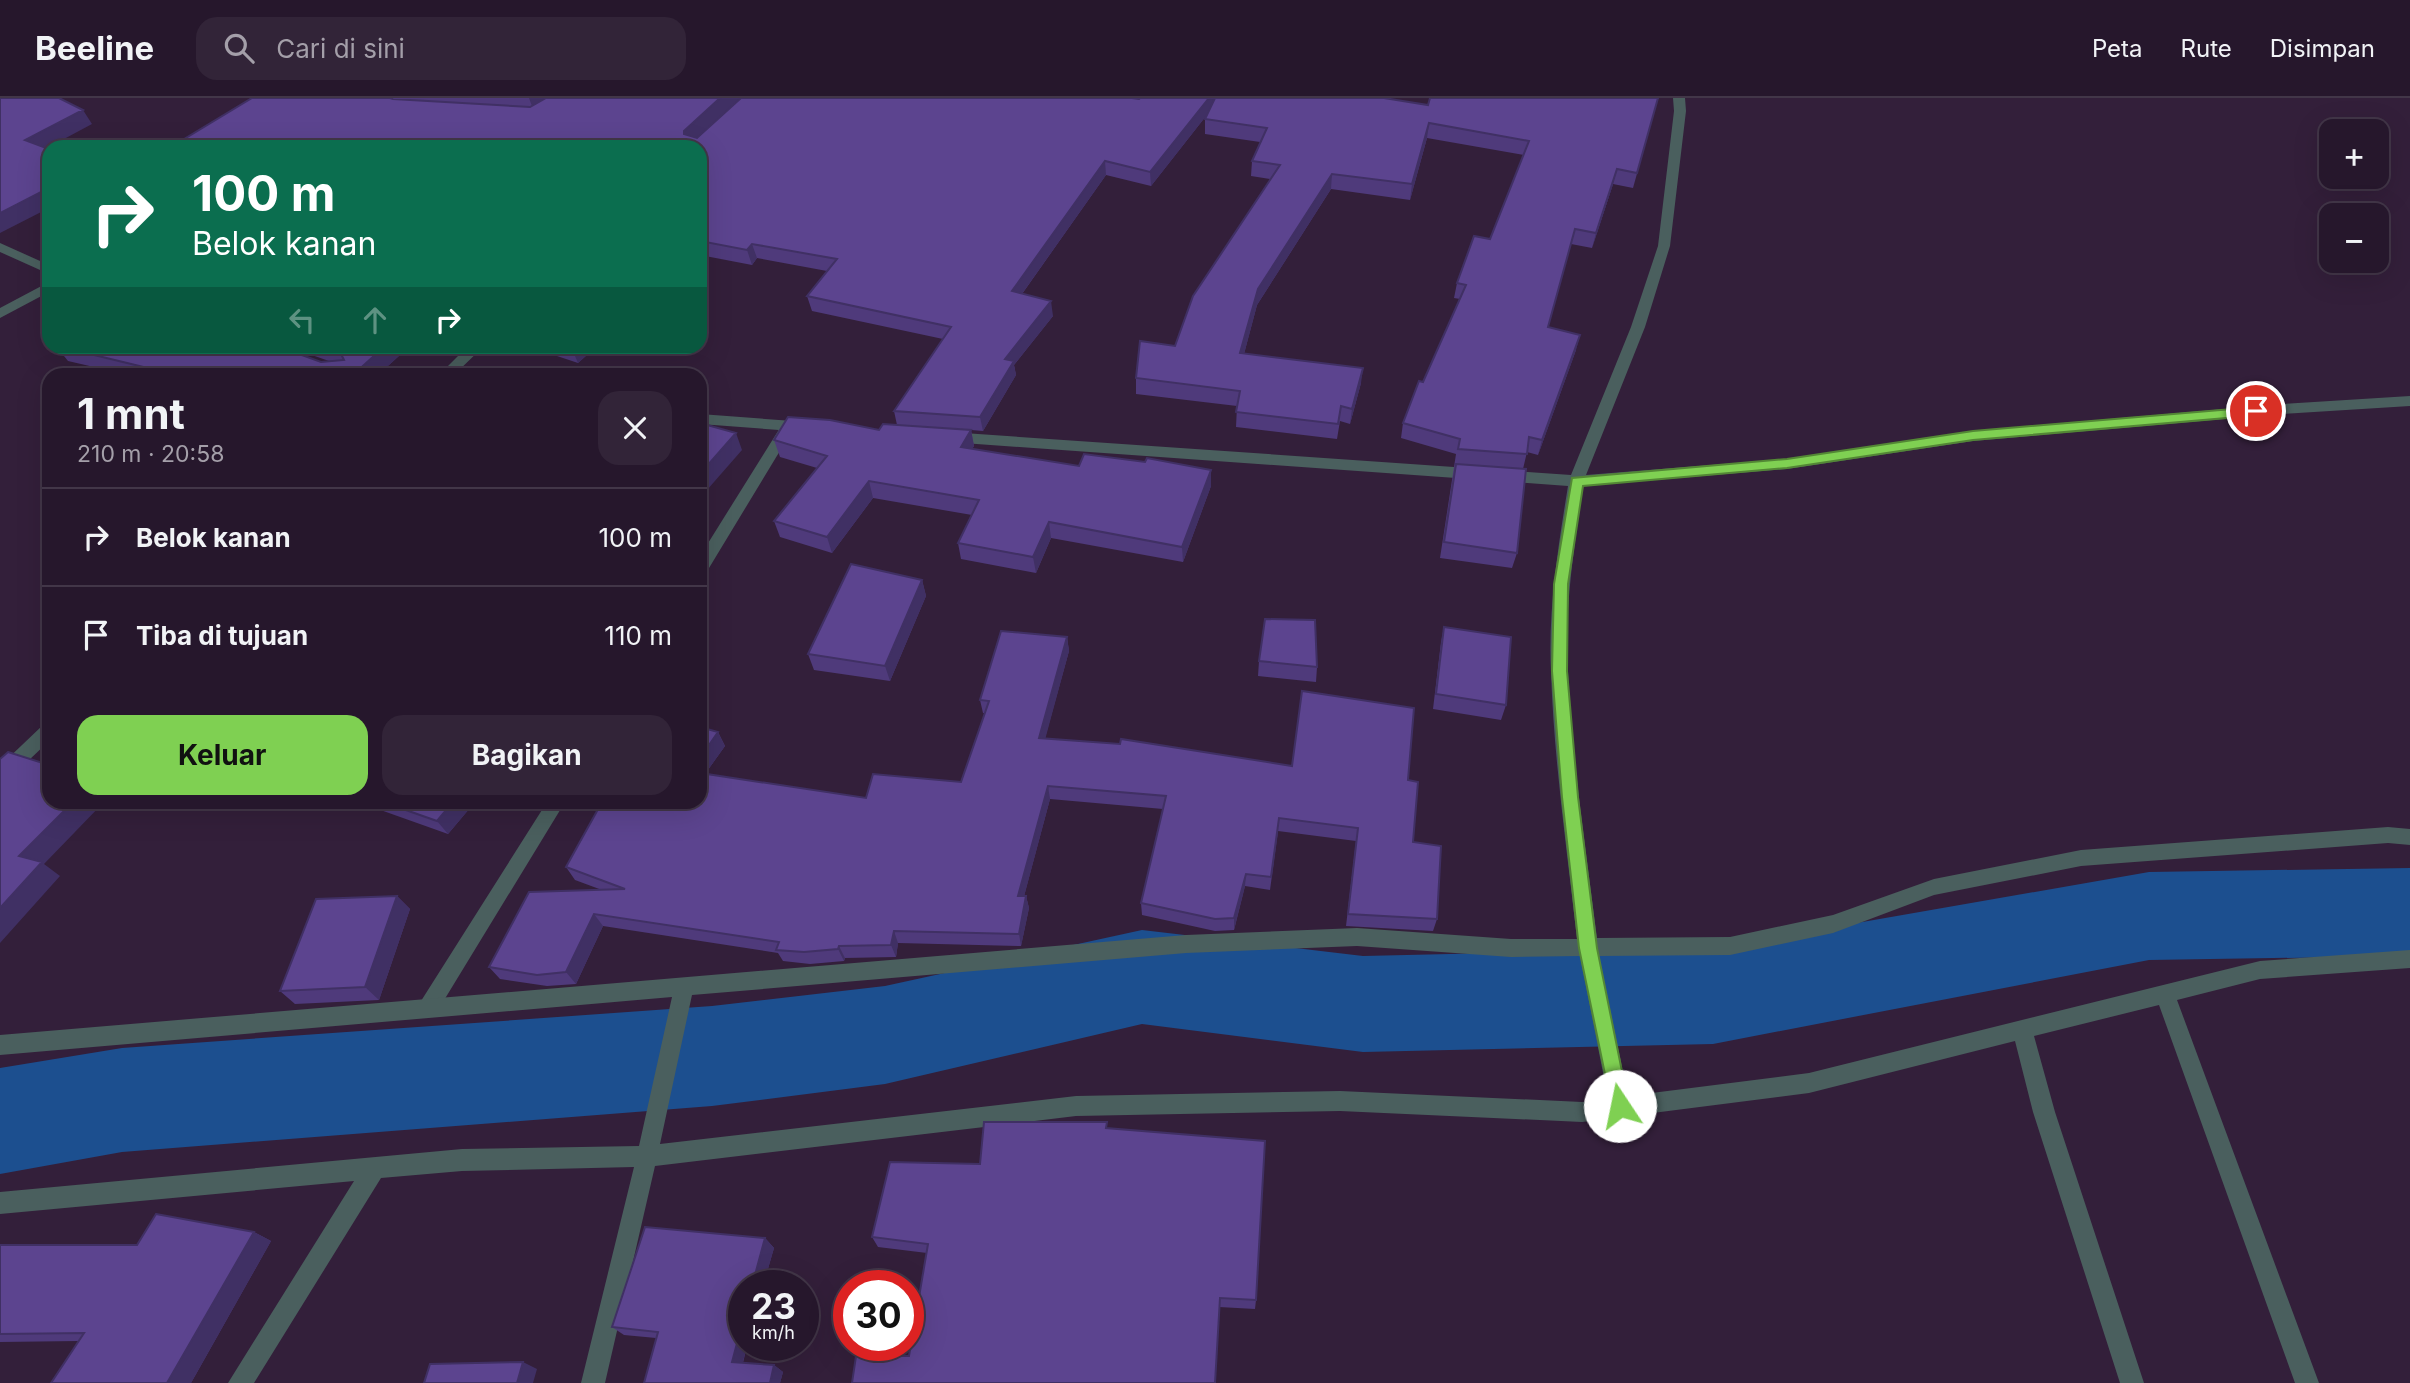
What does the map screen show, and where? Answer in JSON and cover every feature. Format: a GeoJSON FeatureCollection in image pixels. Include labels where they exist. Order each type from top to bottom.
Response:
{"type":"FeatureCollection","features":[{"type":"Feature","properties":{"kind":"street"},"geometry":{"type":"LineString","coordinates":[[1620,1106],[1588,948],[1570,797],[1559,671],[1561,584],[1577,481],[1638,327],[1664,246],[1680,111],[1679,98]]}},
{"type":"Feature","properties":{"kind":"street"},"geometry":{"type":"LineString","coordinates":[[0,247],[42,267]]}},
{"type":"Feature","properties":{"kind":"street"},"geometry":{"type":"LineString","coordinates":[[0,314],[42,290]]}},
{"type":"Feature","properties":{"kind":"street"},"geometry":{"type":"LineString","coordinates":[[453,368],[468,354]]}},
{"type":"Feature","properties":{"kind":"street"},"geometry":{"type":"LineString","coordinates":[[927,436],[1577,481],[1787,464],[1973,436],[2282,409],[2410,401]]}},
{"type":"Feature","properties":{"kind":"street"},"geometry":{"type":"LineString","coordinates":[[707,420],[816,428]]}},
{"type":"Feature","properties":{"kind":"street"},"geometry":{"type":"LineString","coordinates":[[707,558],[789,426]]}},
{"type":"Feature","properties":{"kind":"street"},"geometry":{"type":"LineString","coordinates":[[0,777],[42,737]]}},
{"type":"Feature","properties":{"kind":"street"},"geometry":{"type":"LineString","coordinates":[[428,1009],[552,809]]}},
{"type":"Feature","properties":{"kind":"street"},"geometry":{"type":"LineString","coordinates":[[0,1045],[1199,944],[1357,937],[1511,948],[1730,946],[1833,924],[1934,887],[2081,858],[2388,835],[2410,837]]}},
{"type":"Feature","properties":{"kind":"street"},"geometry":{"type":"LineString","coordinates":[[0,1203],[1076,1106],[1340,1101],[1583,1112],[1809,1083],[2260,970],[2410,959]]}},
{"type":"Feature","properties":{"kind":"street"},"geometry":{"type":"LineString","coordinates":[[593,1383],[650,1146],[684,987]]}},
{"type":"Feature","properties":{"kind":"street"},"geometry":{"type":"LineString","coordinates":[[2165,994],[2306,1383]]}},
{"type":"Feature","properties":{"kind":"street"},"geometry":{"type":"LineString","coordinates":[[2022,1029],[2044,1112],[2132,1383]]}},
{"type":"Feature","properties":{"kind":"street"},"geometry":{"type":"LineString","coordinates":[[240,1383],[374,1169]]}},
{"type":"Feature","properties":{"kind":"building"},"geometry":{"type":"Polygon","coordinates":[[[0,98],[59,98],[83,110],[25,140],[42,146],[42,192],[0,213],[0,98]]]}},
{"type":"Feature","properties":{"kind":"building"},"geometry":{"type":"Polygon","coordinates":[[[252,98],[390,98],[530,107],[546,98],[720,98],[684,131],[684,134],[697,138],[741,98],[1209,98],[1150,172],[1105,161],[1012,291],[1051,301],[1005,359],[1014,361],[980,417],[894,411],[951,327],[807,296],[837,259],[752,244],[747,250],[707,242],[707,140],[183,140],[252,98]]]}},
{"type":"Feature","properties":{"kind":"building"},"geometry":{"type":"Polygon","coordinates":[[[1215,98],[1384,98],[1428,105],[1430,98],[1658,98],[1637,173],[1617,169],[1596,233],[1575,229],[1548,327],[1580,335],[1542,440],[1529,437],[1527,454],[1458,449],[1460,439],[1403,423],[1419,381],[1423,382],[1466,285],[1457,283],[1474,236],[1490,239],[1529,141],[1429,123],[1412,184],[1332,174],[1258,289],[1240,353],[1363,368],[1352,409],[1341,406],[1338,424],[1236,412],[1240,391],[1136,378],[1140,341],[1175,346],[1193,296],[1280,165],[1252,161],[1267,128],[1205,119],[1215,98]]]}},
{"type":"Feature","properties":{"kind":"building"},"geometry":{"type":"Polygon","coordinates":[[[90,354],[299,354],[321,362],[344,360],[341,354],[376,354],[361,368],[148,368],[90,354]]]}},
{"type":"Feature","properties":{"kind":"building"},"geometry":{"type":"Polygon","coordinates":[[[788,417],[830,420],[879,430],[883,424],[971,430],[961,447],[1079,466],[1084,454],[1145,462],[1147,458],[1211,470],[1182,547],[1049,522],[1033,557],[958,543],[979,500],[869,481],[827,537],[774,521],[827,456],[774,440],[788,417]]]}},
{"type":"Feature","properties":{"kind":"building"},"geometry":{"type":"Polygon","coordinates":[[[707,425],[736,433],[707,466],[707,425]]]}},
{"type":"Feature","properties":{"kind":"building"},"geometry":{"type":"Polygon","coordinates":[[[1456,464],[1526,469],[1517,553],[1444,542],[1456,464]]]}},
{"type":"Feature","properties":{"kind":"building"},"geometry":{"type":"Polygon","coordinates":[[[851,564],[922,580],[885,666],[808,654],[851,564]]]}},
{"type":"Feature","properties":{"kind":"building"},"geometry":{"type":"Polygon","coordinates":[[[1265,619],[1315,620],[1317,667],[1259,661],[1265,619]]]}},
{"type":"Feature","properties":{"kind":"building"},"geometry":{"type":"Polygon","coordinates":[[[1444,627],[1511,637],[1506,705],[1436,694],[1444,627]]]}},
{"type":"Feature","properties":{"kind":"building"},"geometry":{"type":"Polygon","coordinates":[[[1001,631],[1067,637],[1039,738],[1120,744],[1121,739],[1292,766],[1302,691],[1414,708],[1408,780],[1418,782],[1413,842],[1441,846],[1437,919],[1348,914],[1358,828],[1279,818],[1271,877],[1246,874],[1234,918],[1215,919],[1141,903],[1166,796],[1048,786],[1018,896],[1026,896],[1019,934],[894,931],[891,945],[839,946],[838,949],[804,952],[776,950],[779,942],[594,914],[566,972],[537,975],[489,967],[529,892],[625,889],[566,867],[598,809],[707,809],[707,774],[866,798],[873,774],[961,782],[989,701],[980,700],[1001,631]]]}},
{"type":"Feature","properties":{"kind":"building"},"geometry":{"type":"Polygon","coordinates":[[[707,729],[718,732],[707,748],[707,729]]]}},
{"type":"Feature","properties":{"kind":"building"},"geometry":{"type":"Polygon","coordinates":[[[8,752],[42,763],[42,809],[66,809],[19,856],[42,862],[0,908],[0,759],[8,752]]]}},
{"type":"Feature","properties":{"kind":"building"},"geometry":{"type":"Polygon","coordinates":[[[403,809],[447,809],[437,821],[403,809]]]}},
{"type":"Feature","properties":{"kind":"building"},"geometry":{"type":"Polygon","coordinates":[[[397,896],[365,987],[280,991],[316,899],[397,896]]]}},
{"type":"Feature","properties":{"kind":"building"},"geometry":{"type":"Polygon","coordinates":[[[984,1122],[1107,1122],[1106,1128],[1265,1141],[1256,1300],[1220,1298],[1215,1383],[852,1383],[855,1361],[924,1361],[924,1270],[928,1244],[872,1237],[890,1162],[980,1164],[984,1122]]]}},
{"type":"Feature","properties":{"kind":"building"},"geometry":{"type":"Polygon","coordinates":[[[156,1214],[254,1232],[167,1383],[51,1383],[84,1333],[0,1334],[0,1245],[137,1245],[156,1214]]]}},
{"type":"Feature","properties":{"kind":"building"},"geometry":{"type":"Polygon","coordinates":[[[645,1227],[765,1238],[756,1270],[728,1270],[728,1361],[774,1365],[770,1383],[644,1383],[658,1332],[612,1327],[645,1227]]]}},
{"type":"Feature","properties":{"kind":"building"},"geometry":{"type":"Polygon","coordinates":[[[523,1362],[517,1383],[424,1383],[430,1364],[523,1362]]]}},
{"type":"Feature","properties":{"kind":"waterway"},"geometry":{"type":"LineString","coordinates":[[0,1121],[122,1100],[712,1056],[885,1035],[1142,977],[1363,1004],[1713,996],[2149,916],[2410,912]]}},
{"type":"Feature","properties":{"kind":"route"},"geometry":{"type":"LineString","coordinates":[[1620,1106],[1588,948],[1570,797],[1559,671],[1561,584],[1577,481],[1787,464],[1973,436],[2256,411]]}}]}
